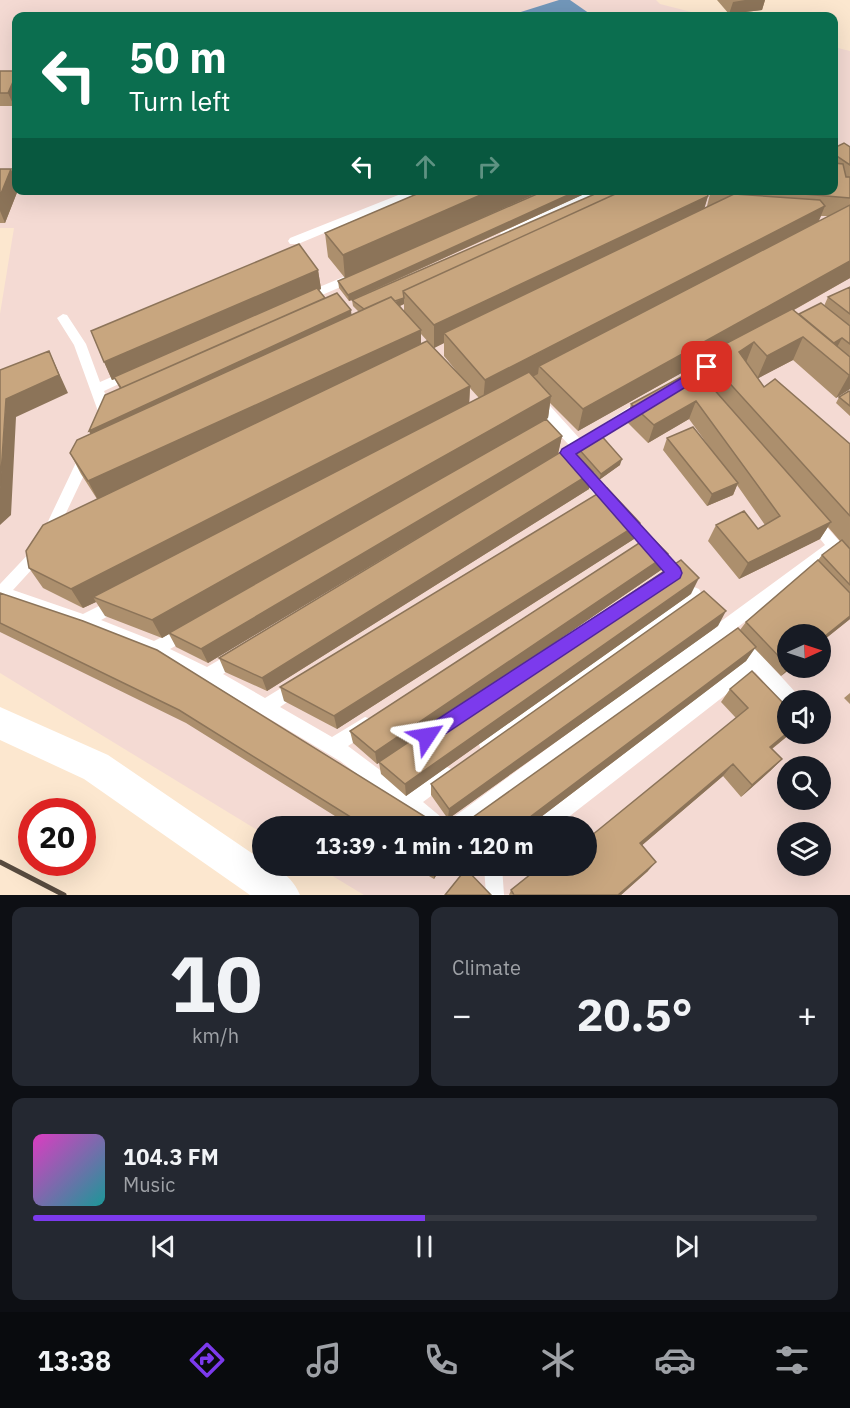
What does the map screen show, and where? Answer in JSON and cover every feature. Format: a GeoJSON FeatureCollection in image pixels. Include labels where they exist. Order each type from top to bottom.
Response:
{"type":"FeatureCollection","features":[{"type":"Feature","properties":{"kind":"street"},"geometry":{"type":"LineString","coordinates":[[0,723],[96,768],[282,895]]}},
{"type":"Feature","properties":{"kind":"lane"},"geometry":{"type":"LineString","coordinates":[[294,241],[409,195]]}},
{"type":"Feature","properties":{"kind":"lane"},"geometry":{"type":"LineString","coordinates":[[494,239],[589,195]]}},
{"type":"Feature","properties":{"kind":"lane"},"geometry":{"type":"LineString","coordinates":[[297,301],[365,272]]}},
{"type":"Feature","properties":{"kind":"lane"},"geometry":{"type":"LineString","coordinates":[[63,318],[80,344],[96,389],[111,412],[37,555],[1,594],[125,635],[208,675],[375,770],[408,802],[427,816]]}},
{"type":"Feature","properties":{"kind":"lane"},"geometry":{"type":"LineString","coordinates":[[96,389],[139,370]]}},
{"type":"Feature","properties":{"kind":"lane"},"geometry":{"type":"LineString","coordinates":[[525,388],[557,423],[597,497],[670,576],[703,604],[726,628],[782,690]]}},
{"type":"Feature","properties":{"kind":"lane"},"geometry":{"type":"LineString","coordinates":[[547,466],[658,396]]}},
{"type":"Feature","properties":{"kind":"lane"},"geometry":{"type":"LineString","coordinates":[[526,440],[557,423]]}},
{"type":"Feature","properties":{"kind":"lane"},"geometry":{"type":"LineString","coordinates":[[804,511],[850,564]]}},
{"type":"Feature","properties":{"kind":"lane"},"geometry":{"type":"LineString","coordinates":[[48,536],[70,526]]}},
{"type":"Feature","properties":{"kind":"lane"},"geometry":{"type":"LineString","coordinates":[[468,816],[726,628],[834,546]]}},
{"type":"Feature","properties":{"kind":"lane"},"geometry":{"type":"LineString","coordinates":[[84,621],[126,599]]}},
{"type":"Feature","properties":{"kind":"lane"},"geometry":{"type":"LineString","coordinates":[[475,753],[703,604]]}},
{"type":"Feature","properties":{"kind":"lane"},"geometry":{"type":"LineString","coordinates":[[155,649],[197,626]]}},
{"type":"Feature","properties":{"kind":"lane"},"geometry":{"type":"LineString","coordinates":[[208,675],[248,650]]}},
{"type":"Feature","properties":{"kind":"lane"},"geometry":{"type":"LineString","coordinates":[[556,816],[756,662]]}},
{"type":"Feature","properties":{"kind":"lane"},"geometry":{"type":"LineString","coordinates":[[265,707],[304,682]]}},
{"type":"Feature","properties":{"kind":"lane"},"geometry":{"type":"LineString","coordinates":[[332,747],[381,715]]}},
{"type":"Feature","properties":{"kind":"lane"},"geometry":{"type":"LineString","coordinates":[[408,802],[456,767]]}},
{"type":"Feature","properties":{"kind":"lane"},"geometry":{"type":"LineString","coordinates":[[494,876],[495,895]]}},
{"type":"Feature","properties":{"kind":"shaded area"},"geometry":{"type":"Polygon","coordinates":[[[0,0],[656,0],[660,4],[691,12],[12,12],[12,195],[838,195],[838,48],[850,51],[850,895],[364,895],[333,876],[597,876],[597,816],[252,816],[252,827],[0,673],[0,314],[14,228],[0,228],[0,0]]]}},
{"type":"Feature","properties":{"kind":"water"},"geometry":{"type":"Polygon","coordinates":[[[559,0],[570,0],[587,12],[521,12],[559,0]]]}},
{"type":"Feature","properties":{"kind":"building"},"geometry":{"type":"Polygon","coordinates":[[[0,71],[12,71],[12,84],[8,93],[0,93],[0,71]]]}},
{"type":"Feature","properties":{"kind":"building"},"geometry":{"type":"Polygon","coordinates":[[[844,143],[850,147],[850,165],[838,157],[838,146],[844,143]]]}},
{"type":"Feature","properties":{"kind":"building"},"geometry":{"type":"Polygon","coordinates":[[[838,163],[843,164],[846,177],[850,177],[850,198],[815,195],[838,195],[838,163]]]}},
{"type":"Feature","properties":{"kind":"building"},"geometry":{"type":"Polygon","coordinates":[[[0,169],[11,169],[0,196],[0,169]]]}},
{"type":"Feature","properties":{"kind":"building"},"geometry":{"type":"Polygon","coordinates":[[[414,195],[481,195],[343,255],[325,233],[414,195]]]}},
{"type":"Feature","properties":{"kind":"building"},"geometry":{"type":"Polygon","coordinates":[[[535,195],[568,195],[348,295],[338,281],[535,195]]]}},
{"type":"Feature","properties":{"kind":"building"},"geometry":{"type":"Polygon","coordinates":[[[593,195],[613,195],[403,291],[404,298],[395,301],[391,297],[364,309],[352,300],[593,195]]]}},
{"type":"Feature","properties":{"kind":"building"},"geometry":{"type":"Polygon","coordinates":[[[613,195],[708,196],[434,325],[403,291],[613,195]]]}},
{"type":"Feature","properties":{"kind":"building"},"geometry":{"type":"Polygon","coordinates":[[[732,195],[820,200],[825,206],[485,380],[444,333],[732,195]]]}},
{"type":"Feature","properties":{"kind":"building"},"geometry":{"type":"Polygon","coordinates":[[[850,205],[850,261],[583,409],[539,366],[850,205]]]}},
{"type":"Feature","properties":{"kind":"building"},"geometry":{"type":"Polygon","coordinates":[[[299,244],[318,270],[104,362],[91,331],[299,244]]]}},
{"type":"Feature","properties":{"kind":"building"},"geometry":{"type":"Polygon","coordinates":[[[850,287],[850,314],[828,297],[850,287]]]}},
{"type":"Feature","properties":{"kind":"building"},"geometry":{"type":"Polygon","coordinates":[[[317,288],[325,298],[121,388],[114,377],[317,288]]]}},
{"type":"Feature","properties":{"kind":"building"},"geometry":{"type":"Polygon","coordinates":[[[337,293],[351,310],[89,431],[105,395],[337,293]]]}},
{"type":"Feature","properties":{"kind":"building"},"geometry":{"type":"Polygon","coordinates":[[[391,297],[421,330],[88,481],[70,453],[77,440],[391,297]]]}},
{"type":"Feature","properties":{"kind":"building"},"geometry":{"type":"Polygon","coordinates":[[[821,303],[850,326],[850,344],[842,338],[834,343],[799,314],[821,303]]]}},
{"type":"Feature","properties":{"kind":"building"},"geometry":{"type":"Polygon","coordinates":[[[792,309],[850,357],[850,375],[803,337],[767,356],[754,342],[739,352],[764,387],[775,379],[850,444],[850,516],[704,355],[792,309]]]}},
{"type":"Feature","properties":{"kind":"building"},"geometry":{"type":"Polygon","coordinates":[[[427,341],[470,386],[71,589],[29,568],[26,551],[43,525],[427,341]]]}},
{"type":"Feature","properties":{"kind":"building"},"geometry":{"type":"Polygon","coordinates":[[[49,351],[59,375],[6,399],[0,489],[0,370],[49,351]]]}},
{"type":"Feature","properties":{"kind":"building"},"geometry":{"type":"Polygon","coordinates":[[[696,369],[831,522],[748,563],[716,525],[744,511],[758,529],[780,516],[696,401],[654,425],[631,404],[696,369]]]}},
{"type":"Feature","properties":{"kind":"building"},"geometry":{"type":"Polygon","coordinates":[[[529,372],[551,396],[152,620],[93,597],[529,372]]]}},
{"type":"Feature","properties":{"kind":"building"},"geometry":{"type":"Polygon","coordinates":[[[850,392],[850,406],[839,397],[850,392]]]}},
{"type":"Feature","properties":{"kind":"building"},"geometry":{"type":"Polygon","coordinates":[[[546,419],[562,436],[201,649],[169,633],[546,419]]]}},
{"type":"Feature","properties":{"kind":"building"},"geometry":{"type":"Polygon","coordinates":[[[693,427],[738,483],[712,494],[667,438],[693,427]]]}},
{"type":"Feature","properties":{"kind":"building"},"geometry":{"type":"Polygon","coordinates":[[[599,433],[622,459],[601,474],[577,447],[599,433]]]}},
{"type":"Feature","properties":{"kind":"building"},"geometry":{"type":"Polygon","coordinates":[[[569,447],[593,472],[262,678],[219,658],[569,447]]]}},
{"type":"Feature","properties":{"kind":"building"},"geometry":{"type":"Polygon","coordinates":[[[607,488],[640,523],[334,716],[280,687],[607,488]]]}},
{"type":"Feature","properties":{"kind":"building"},"geometry":{"type":"Polygon","coordinates":[[[650,536],[668,554],[375,752],[350,731],[650,536]]]}},
{"type":"Feature","properties":{"kind":"building"},"geometry":{"type":"Polygon","coordinates":[[[842,540],[850,549],[850,585],[822,555],[842,540]]]}},
{"type":"Feature","properties":{"kind":"building"},"geometry":{"type":"Polygon","coordinates":[[[681,560],[699,578],[405,784],[379,762],[681,560]]]}},
{"type":"Feature","properties":{"kind":"building"},"geometry":{"type":"Polygon","coordinates":[[[818,560],[850,593],[850,616],[831,631],[831,624],[777,624],[777,654],[746,622],[818,560]]]}},
{"type":"Feature","properties":{"kind":"building"},"geometry":{"type":"Polygon","coordinates":[[[704,591],[726,611],[449,809],[431,784],[704,591]]]}},
{"type":"Feature","properties":{"kind":"building"},"geometry":{"type":"Polygon","coordinates":[[[0,593],[83,621],[157,650],[424,816],[349,816],[179,710],[0,623],[0,593]]]}},
{"type":"Feature","properties":{"kind":"building"},"geometry":{"type":"Polygon","coordinates":[[[738,628],[756,647],[531,816],[475,816],[738,628]]]}},
{"type":"Feature","properties":{"kind":"building"},"geometry":{"type":"Polygon","coordinates":[[[752,671],[777,697],[777,741],[770,747],[779,756],[777,756],[777,763],[752,785],[733,764],[640,843],[656,862],[618,895],[514,895],[511,890],[528,876],[597,876],[597,831],[748,708],[730,689],[752,671]]]}},
{"type":"Feature","properties":{"kind":"building"},"geometry":{"type":"Polygon","coordinates":[[[460,876],[473,876],[491,895],[445,895],[460,876]]]}},
{"type":"Feature","properties":{"kind":"railway"},"geometry":{"type":"LineString","coordinates":[[0,862],[64,895]]}},
{"type":"Feature","properties":{"kind":"route"},"geometry":{"type":"LineString","coordinates":[[427,736],[675,573],[567,453],[707,367]]}}]}
